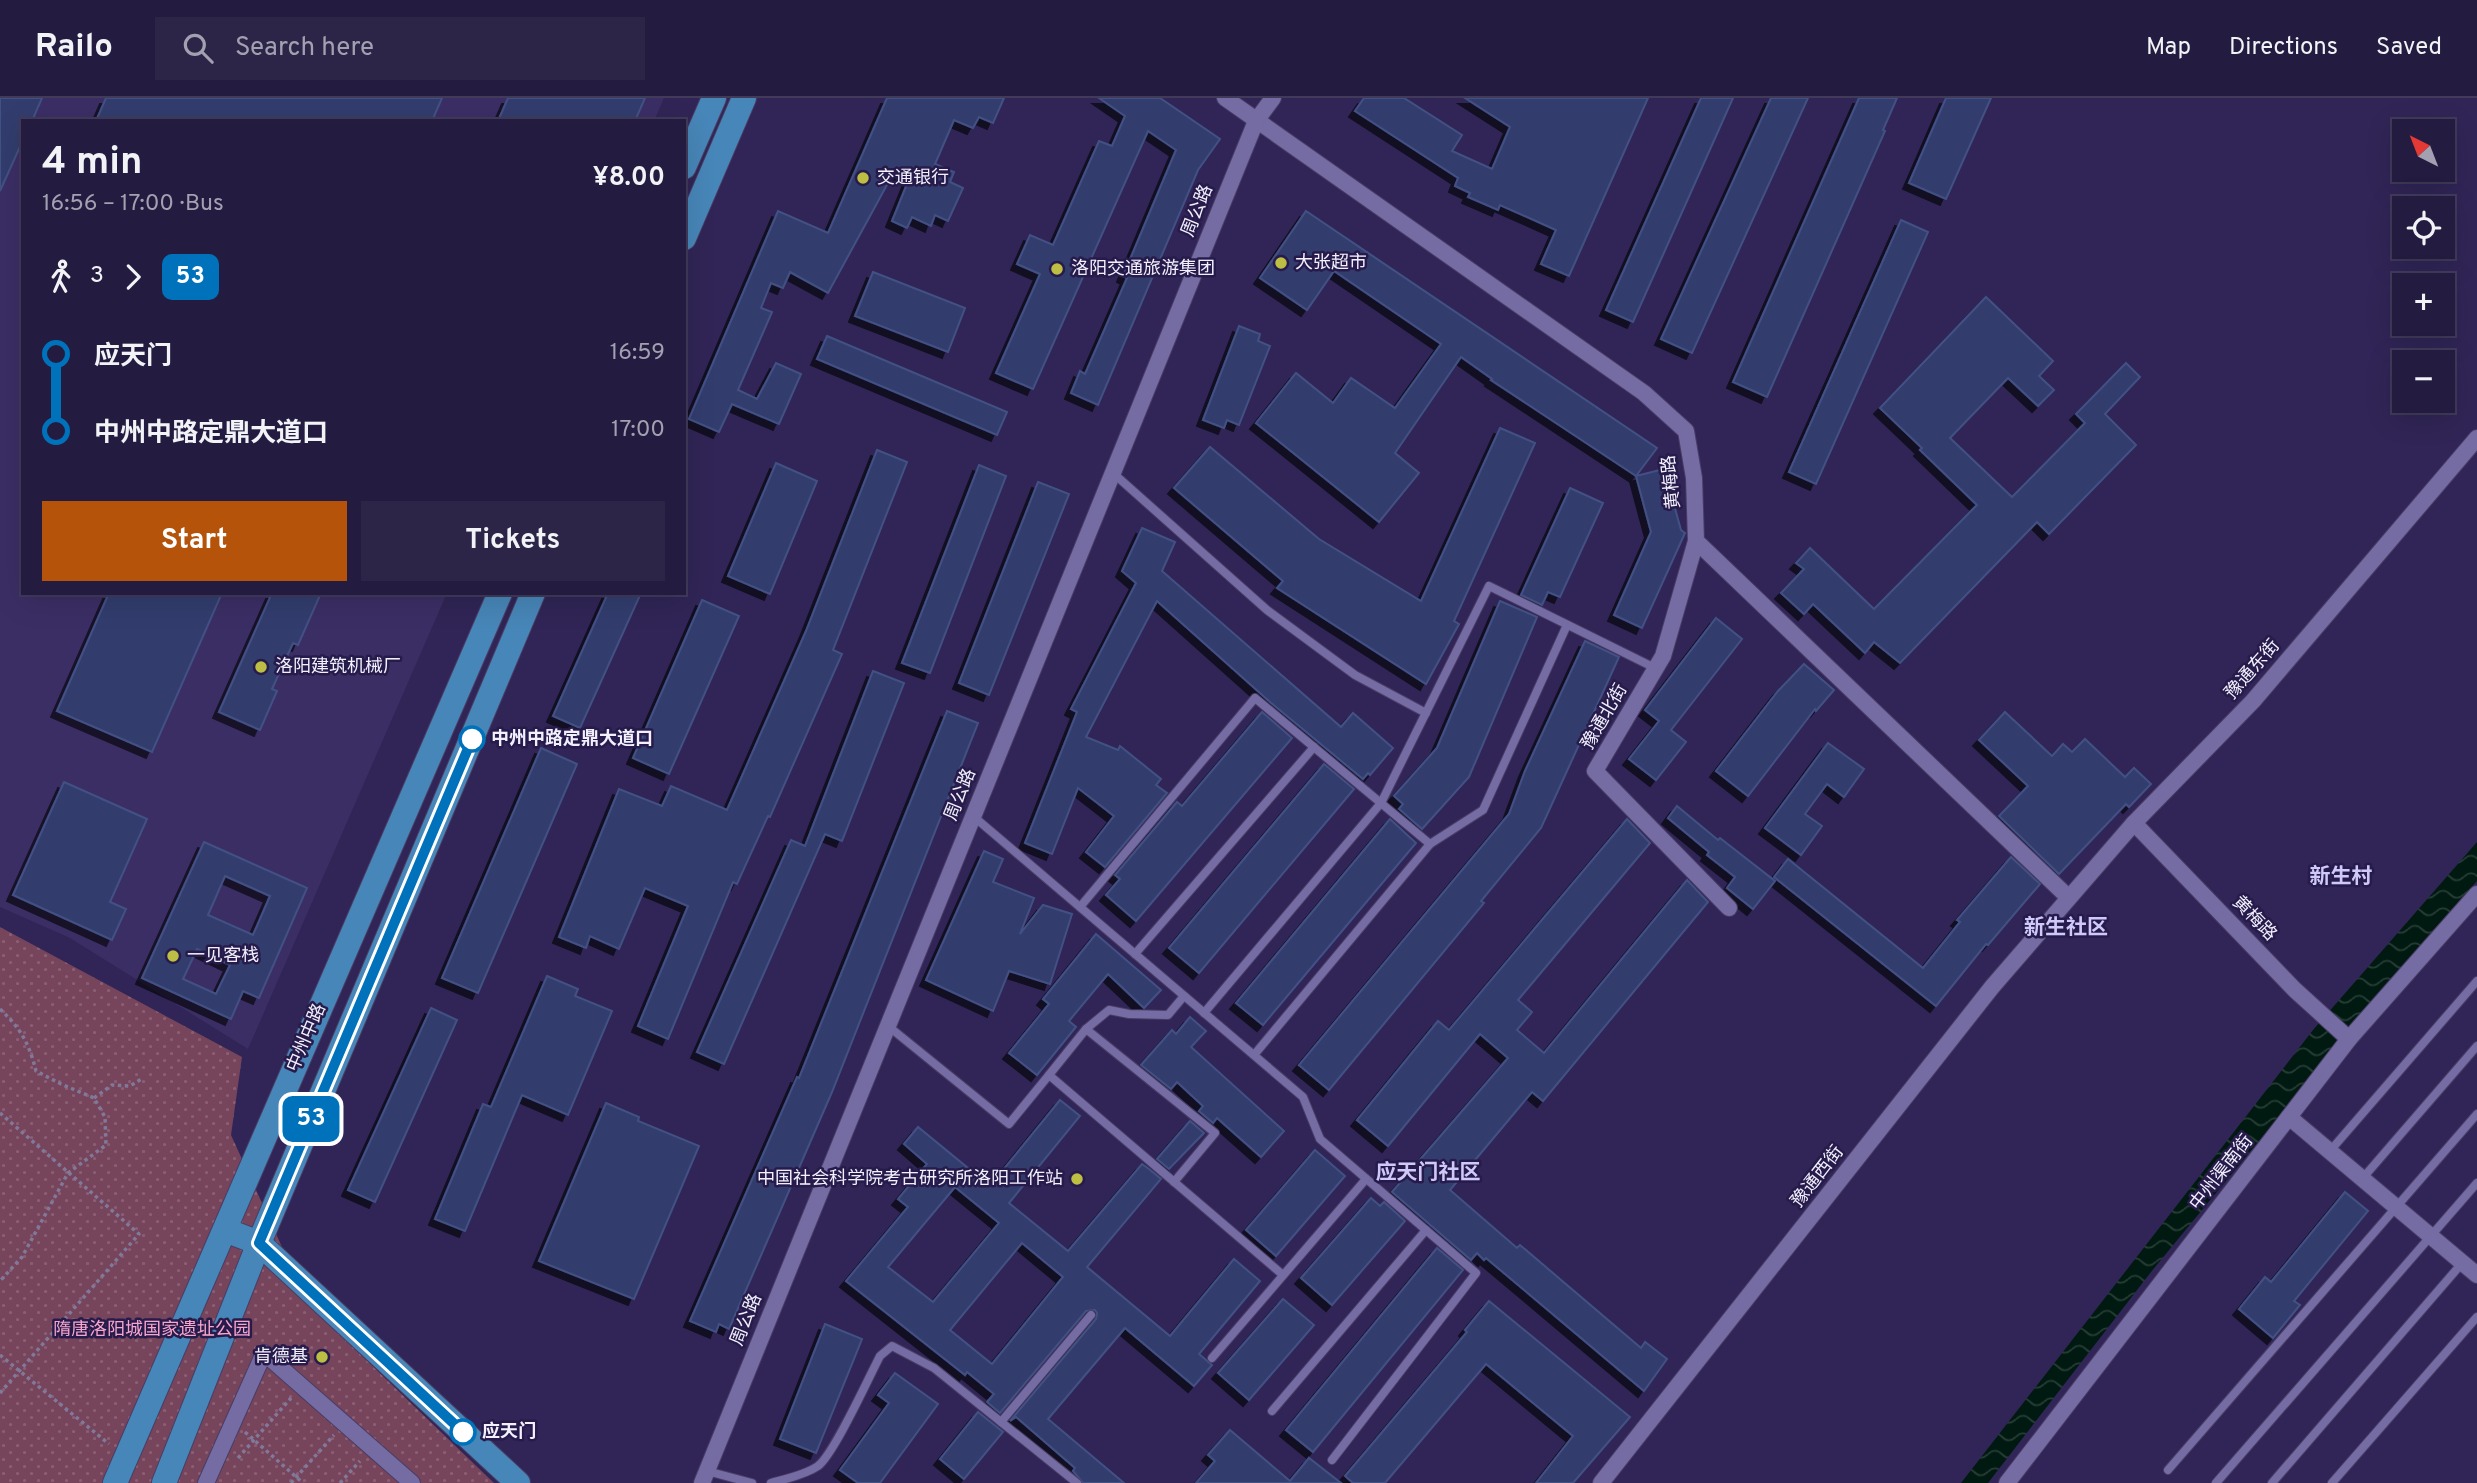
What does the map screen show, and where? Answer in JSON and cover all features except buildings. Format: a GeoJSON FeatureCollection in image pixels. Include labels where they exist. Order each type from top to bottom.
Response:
{"type":"FeatureCollection","features":[{"type":"Feature","properties":{"kind":"main road"},"geometry":{"type":"LineString","coordinates":[[686,162],[714,98]]}},
{"type":"Feature","properties":{"kind":"main road"},"geometry":{"type":"LineString","coordinates":[[686,233],[744,98]]}},
{"type":"Feature","properties":{"kind":"main road","name":"中州中路"},"geometry":{"type":"LineString","coordinates":[[115,1483],[499,595]]}},
{"type":"Feature","properties":{"kind":"main road","name":"中州中路"},"geometry":{"type":"LineString","coordinates":[[164,1483],[259,1243],[532,595]]}},
{"type":"Feature","properties":{"kind":"main road"},"geometry":{"type":"LineString","coordinates":[[225,1230],[259,1243],[518,1483]]}},
{"type":"Feature","properties":{"kind":"street","name":"黄梅路"},"geometry":{"type":"LineString","coordinates":[[1225,98],[1644,393],[1686,431],[1694,478],[1696,541]]}},
{"type":"Feature","properties":{"kind":"street","name":"周公路"},"geometry":{"type":"LineString","coordinates":[[704,1477],[1256,121],[1273,98]]}},
{"type":"Feature","properties":{"kind":"street","name":"豫通东街"},"geometry":{"type":"LineString","coordinates":[[2068,897],[2134,823],[2253,701],[2477,438]]}},
{"type":"Feature","properties":{"kind":"street","name":"豫通北街"},"geometry":{"type":"LineString","coordinates":[[1696,541],[1662,656],[1595,771],[1730,908]]}},
{"type":"Feature","properties":{"kind":"street"},"geometry":{"type":"LineString","coordinates":[[1696,541],[2068,897]]}},
{"type":"Feature","properties":{"kind":"street","name":"黄梅路"},"geometry":{"type":"LineString","coordinates":[[2134,823],[2295,990],[2349,1039]]}},
{"type":"Feature","properties":{"kind":"street","name":"中州渠南街"},"geometry":{"type":"LineString","coordinates":[[2007,1483],[2349,1039],[2477,894]]}},
{"type":"Feature","properties":{"kind":"street","name":"豫通西街"},"geometry":{"type":"LineString","coordinates":[[1601,1483],[1992,987],[2068,897]]}},
{"type":"Feature","properties":{"kind":"street"},"geometry":{"type":"LineString","coordinates":[[2289,1117],[2472,1268]]}},
{"type":"Feature","properties":{"kind":"street"},"geometry":{"type":"LineString","coordinates":[[206,1483],[264,1353],[412,1483]]}},
{"type":"Feature","properties":{"kind":"lane"},"geometry":{"type":"LineString","coordinates":[[1113,473],[1267,610],[1355,675],[1426,713]]}},
{"type":"Feature","properties":{"kind":"lane"},"geometry":{"type":"LineString","coordinates":[[1204,1013],[1381,803],[1489,586],[1655,668]]}},
{"type":"Feature","properties":{"kind":"lane"},"geometry":{"type":"LineString","coordinates":[[1254,1055],[1430,844],[1483,810],[1567,625]]}},
{"type":"Feature","properties":{"kind":"lane"},"geometry":{"type":"LineString","coordinates":[[1080,907],[1255,698],[1430,844]]}},
{"type":"Feature","properties":{"kind":"lane"},"geometry":{"type":"LineString","coordinates":[[1135,954],[1314,747]]}},
{"type":"Feature","properties":{"kind":"lane"},"geometry":{"type":"LineString","coordinates":[[973,816],[1303,1097],[1320,1139],[1476,1273],[1332,1460]]}},
{"type":"Feature","properties":{"kind":"lane"},"geometry":{"type":"LineString","coordinates":[[2330,1151],[2477,981]]}},
{"type":"Feature","properties":{"kind":"lane"},"geometry":{"type":"LineString","coordinates":[[888,1026],[1009,1124],[1086,1029],[1108,1010],[1129,1014],[1168,1014],[1184,996]]}},
{"type":"Feature","properties":{"kind":"lane"},"geometry":{"type":"LineString","coordinates":[[1086,1029],[1215,1133],[1174,1182]]}},
{"type":"Feature","properties":{"kind":"lane"},"geometry":{"type":"LineString","coordinates":[[2362,1179],[2477,1046]]}},
{"type":"Feature","properties":{"kind":"lane"},"geometry":{"type":"LineString","coordinates":[[1049,1074],[1283,1275]]}},
{"type":"Feature","properties":{"kind":"lane"},"geometry":{"type":"LineString","coordinates":[[2168,1470],[2477,1114]]}},
{"type":"Feature","properties":{"kind":"lane"},"geometry":{"type":"LineString","coordinates":[[1212,1358],[1366,1179]]}},
{"type":"Feature","properties":{"kind":"lane"},"geometry":{"type":"LineString","coordinates":[[2216,1483],[2477,1183]]}},
{"type":"Feature","properties":{"kind":"lane"},"geometry":{"type":"LineString","coordinates":[[1272,1411],[1426,1230]]}},
{"type":"Feature","properties":{"kind":"lane"},"geometry":{"type":"LineString","coordinates":[[2272,1483],[2472,1268]]}},
{"type":"Feature","properties":{"kind":"lane"},"geometry":{"type":"LineString","coordinates":[[1001,1422],[1091,1315]]}},
{"type":"Feature","properties":{"kind":"lane"},"geometry":{"type":"LineString","coordinates":[[2332,1483],[2477,1317]]}},
{"type":"Feature","properties":{"kind":"lane"},"geometry":{"type":"LineString","coordinates":[[771,1483],[819,1466],[837,1438],[880,1356],[892,1346],[934,1368],[1077,1483]]}},
{"type":"Feature","properties":{"kind":"lane"},"geometry":{"type":"LineString","coordinates":[[704,1477],[752,1483]]}},
{"type":"Feature","properties":{"kind":"path"},"geometry":{"type":"LineString","coordinates":[[0,1009],[30,1045],[36,1071],[94,1098],[104,1117],[106,1145],[68,1173],[22,1257],[0,1281]]}},
{"type":"Feature","properties":{"kind":"path"},"geometry":{"type":"LineString","coordinates":[[94,1098],[112,1085],[130,1086],[143,1078]]}},
{"type":"Feature","properties":{"kind":"path"},"geometry":{"type":"LineString","coordinates":[[0,1114],[139,1234],[0,1393]]}},
{"type":"Feature","properties":{"kind":"path"},"geometry":{"type":"LineString","coordinates":[[0,1355],[126,1458]]}},
{"type":"Feature","properties":{"kind":"path"},"geometry":{"type":"LineString","coordinates":[[236,1460],[302,1386]]}},
{"type":"Feature","properties":{"kind":"path"},"geometry":{"type":"LineString","coordinates":[[233,1421],[303,1483]]}},
{"type":"Feature","properties":{"kind":"path"},"geometry":{"type":"LineString","coordinates":[[291,1483],[344,1423]]}},
{"type":"Feature","properties":{"kind":"path"},"geometry":{"type":"LineString","coordinates":[[340,1483],[372,1448]]}},
{"type":"Feature","properties":{"kind":"shaded area"},"geometry":{"type":"Polygon","coordinates":[[[0,98],[664,98],[655,119],[21,119],[21,595],[446,595],[248,1049],[70,938],[0,907],[0,98]]]}},
{"type":"Feature","properties":{"kind":"green space","name":"隋唐洛阳城国家遗址公园"},"geometry":{"type":"Polygon","coordinates":[[[0,927],[242,1057],[231,1135],[308,1304],[494,1483],[0,1483],[0,927]]]}},
{"type":"Feature","properties":{"kind":"water"},"geometry":{"type":"Polygon","coordinates":[[[2477,842],[2477,881],[2365,1012],[2151,1272],[1988,1483],[1961,1483],[2313,1030],[2477,842]]]}},
{"type":"Feature","properties":{"kind":"bus line","name":"53"},"geometry":{"type":"LineString","coordinates":[[463,1432],[259,1243],[472,739]]}},
{"type":"Feature","properties":{"kind":"place","name":"交通银行"},"geometry":{"type":"Point","coordinates":[863,178]}},
{"type":"Feature","properties":{"kind":"place","name":"大张超市"},"geometry":{"type":"Point","coordinates":[1281,263]}},
{"type":"Feature","properties":{"kind":"place","name":"洛阳交通旅游集团"},"geometry":{"type":"Point","coordinates":[1057,269]}},
{"type":"Feature","properties":{"kind":"place","name":"洛阳建筑机械厂"},"geometry":{"type":"Point","coordinates":[261,667]}},
{"type":"Feature","properties":{"kind":"place","name":"中州中路定鼎大道口"},"geometry":{"type":"Point","coordinates":[472,739]}},
{"type":"Feature","properties":{"kind":"place","name":"一见客栈"},"geometry":{"type":"Point","coordinates":[173,956]}},
{"type":"Feature","properties":{"kind":"place","name":"中国社会科学院考古研究所洛阳工作站"},"geometry":{"type":"Point","coordinates":[1077,1179]}},
{"type":"Feature","properties":{"kind":"place","name":"肯德基"},"geometry":{"type":"Point","coordinates":[322,1357]}},
{"type":"Feature","properties":{"kind":"place","name":"应天门"},"geometry":{"type":"Point","coordinates":[463,1432]}},
{"type":"Feature","properties":{"kind":"district","name":"新生村"},"geometry":{"type":"Point","coordinates":[2341,877]}},
{"type":"Feature","properties":{"kind":"district","name":"新生社区"},"geometry":{"type":"Point","coordinates":[2066,928]}},
{"type":"Feature","properties":{"kind":"district","name":"应天门社区"},"geometry":{"type":"Point","coordinates":[1428,1173]}}]}
